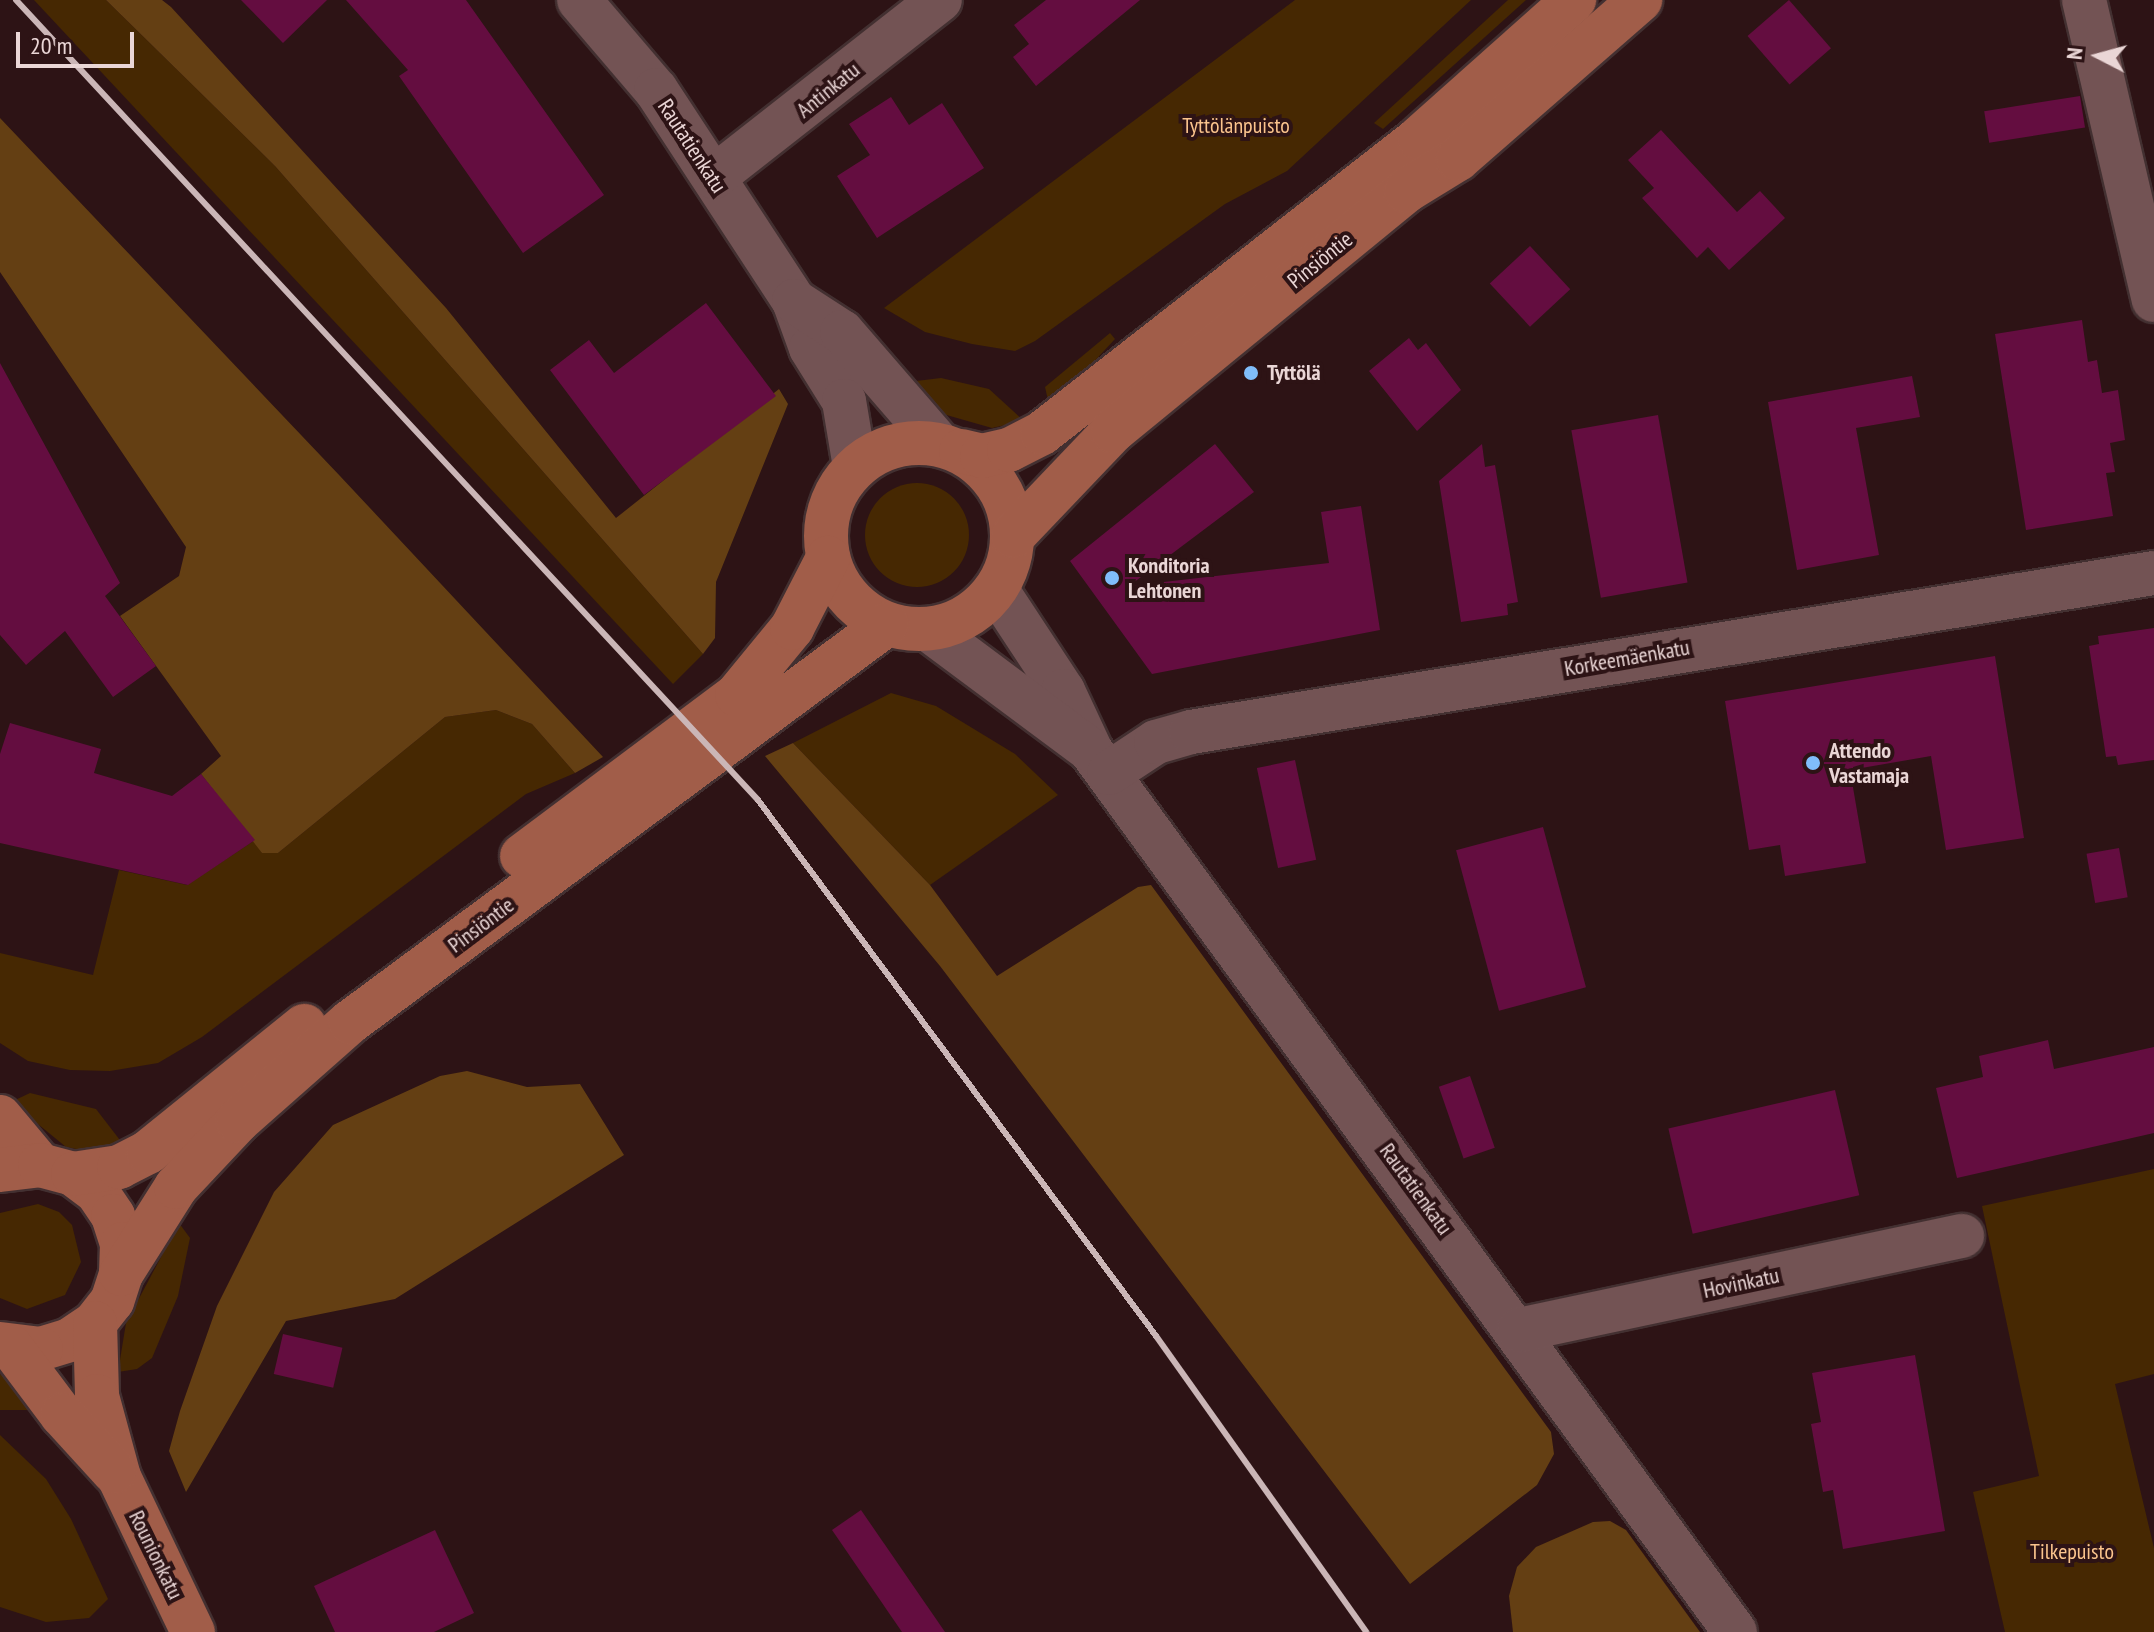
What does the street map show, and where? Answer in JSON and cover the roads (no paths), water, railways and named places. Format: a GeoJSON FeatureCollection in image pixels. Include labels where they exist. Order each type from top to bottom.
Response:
{"type":"FeatureCollection","features":[{"type":"Feature","properties":{"kind":"main road","name":"Pinsiöntie"},"geometry":{"type":"LineString","coordinates":[[949,447],[982,456],[1009,450],[1042,433],[1419,138],[1574,0]]}},
{"type":"Feature","properties":{"kind":"main road","name":"Pinsiöntie"},"geometry":{"type":"LineString","coordinates":[[1013,536],[1113,431],[1406,191],[1458,159],[1640,0]]}},
{"type":"Feature","properties":{"kind":"main road"},"geometry":{"type":"LineString","coordinates":[[908,442],[949,447],[997,483],[1009,509],[1013,536],[1009,564],[996,589],[978,609],[955,623],[908,627],[860,609],[839,586],[828,558],[829,509],[855,467],[880,450],[908,442]]}},
{"type":"Feature","properties":{"kind":"main road","name":"Pinsiöntie"},"geometry":{"type":"LineString","coordinates":[[38,1170],[119,1167],[148,1152],[414,937],[737,695],[792,628],[828,558]]}},
{"type":"Feature","properties":{"kind":"main road","name":"Pinsiöntie"},"geometry":{"type":"LineString","coordinates":[[95,1323],[112,1301],[121,1274],[176,1187],[238,1121],[350,1022],[908,627]]}},
{"type":"Feature","properties":{"kind":"main road"},"geometry":{"type":"LineString","coordinates":[[0,1117],[38,1170],[97,1192],[113,1216],[122,1244],[121,1274]]}},
{"type":"Feature","properties":{"kind":"main road"},"geometry":{"type":"LineString","coordinates":[[6,1346],[41,1349],[70,1340],[95,1323]]}},
{"type":"Feature","properties":{"kind":"main road","name":"Rounionkatu"},"geometry":{"type":"LineString","coordinates":[[95,1323],[97,1396],[119,1477],[193,1632]]}},
{"type":"Feature","properties":{"kind":"main road","name":"Rounionkatu"},"geometry":{"type":"LineString","coordinates":[[6,1346],[62,1415],[119,1477]]}},
{"type":"Feature","properties":{"kind":"street","name":"Rautatienkatu"},"geometry":{"type":"LineString","coordinates":[[579,0],[656,90],[794,301],[811,348],[844,401],[855,467]]}},
{"type":"Feature","properties":{"kind":"street","name":"Antinkatu"},"geometry":{"type":"LineString","coordinates":[[714,177],[940,0]]}},
{"type":"Feature","properties":{"kind":"street"},"geometry":{"type":"LineString","coordinates":[[2084,0],[2154,300]]}},
{"type":"Feature","properties":{"kind":"street","name":"Rautatienkatu"},"geometry":{"type":"LineString","coordinates":[[794,301],[842,332],[949,447]]}},
{"type":"Feature","properties":{"kind":"street","name":"Korkeemäenkatu"},"geometry":{"type":"LineString","coordinates":[[1100,762],[1191,732],[2154,573]]}},
{"type":"Feature","properties":{"kind":"street","name":"Rautatienkatu"},"geometry":{"type":"LineString","coordinates":[[996,589],[1063,691],[1100,762],[1519,1330],[1735,1632]]}},
{"type":"Feature","properties":{"kind":"street","name":"Rautatienkatu"},"geometry":{"type":"LineString","coordinates":[[908,627],[1100,762]]}},
{"type":"Feature","properties":{"kind":"street","name":"Hovinkatu"},"geometry":{"type":"LineString","coordinates":[[1519,1330],[1962,1236]]}},
{"type":"Feature","properties":{"kind":"railway"},"geometry":{"type":"LineString","coordinates":[[16,0],[758,800],[1156,1336],[1366,1632]]}},
{"type":"Feature","properties":{"kind":"place","name":"Tyttölä"},"geometry":{"type":"Point","coordinates":[1251,373]}},
{"type":"Feature","properties":{"kind":"place","name":"Konditoria Lehtonen"},"geometry":{"type":"Point","coordinates":[1112,578]}},
{"type":"Feature","properties":{"kind":"place","name":"Attendo Vastamaja"},"geometry":{"type":"Point","coordinates":[1813,763]}},
{"type":"Feature","properties":{"kind":"park label","name":"Tyttölänpuisto"},"geometry":{"type":"Point","coordinates":[1236,126]}},
{"type":"Feature","properties":{"kind":"park label","name":"Tilkepuisto"},"geometry":{"type":"Point","coordinates":[2072,1552]}}]}
